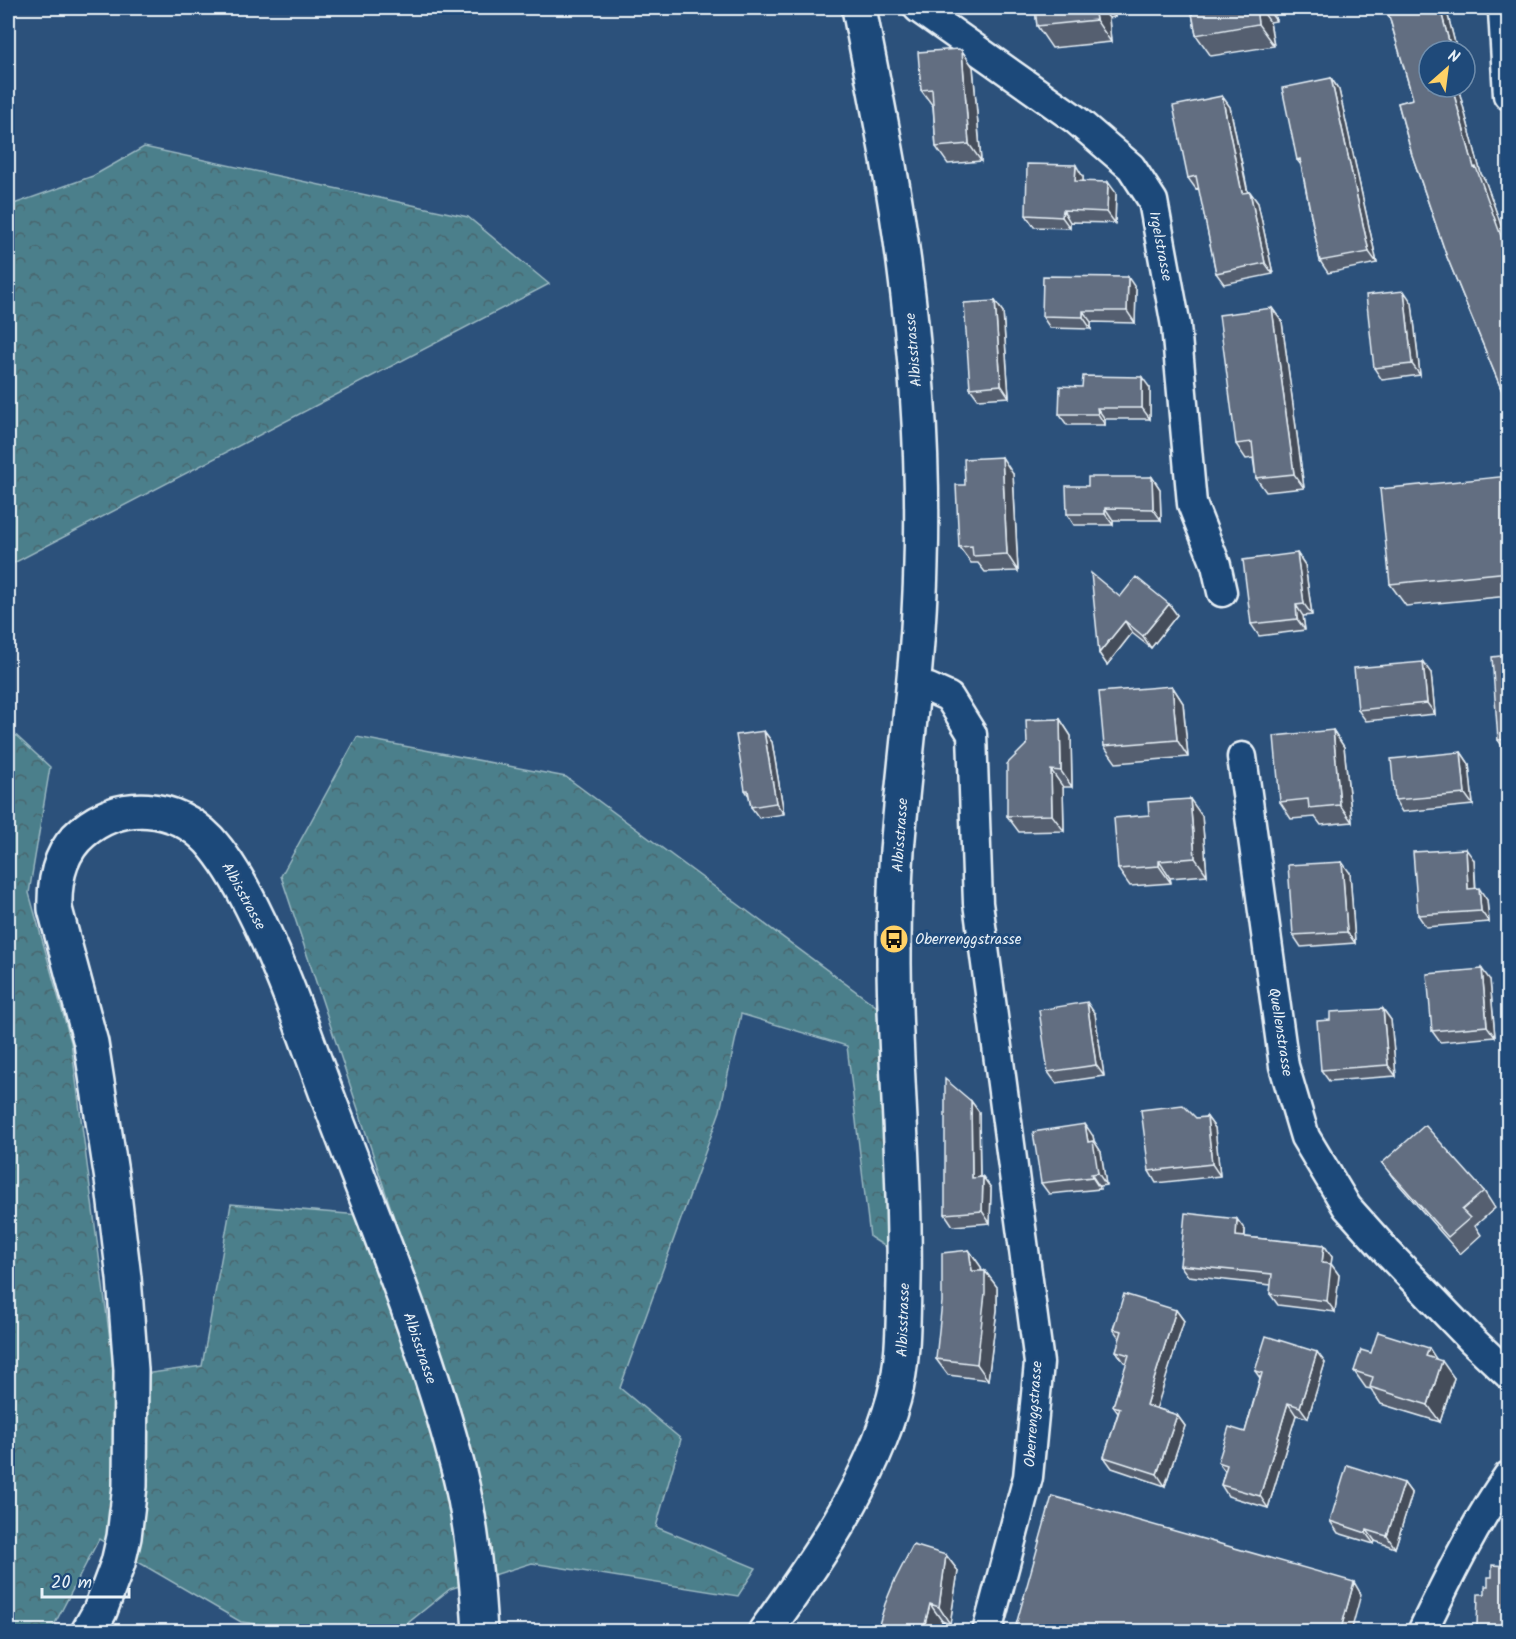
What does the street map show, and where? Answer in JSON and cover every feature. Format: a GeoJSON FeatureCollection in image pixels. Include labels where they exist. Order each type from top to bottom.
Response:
{"type":"FeatureCollection","features":[{"type":"Feature","properties":{"kind":"main road","name":"Albisstrasse"},"geometry":{"type":"LineString","coordinates":[[765,1632],[816,1560],[852,1500],[880,1441],[894,1398],[903,1356],[905,1245],[894,939],[897,842],[914,688],[921,551],[921,435],[914,343],[897,215],[859,8]]}},
{"type":"Feature","properties":{"kind":"main road","name":"Albisstrasse"},"geometry":{"type":"LineString","coordinates":[[88,1632],[118,1563],[124,1537],[130,1486],[131,1370],[124,1278],[113,1186],[92,1054],[78,993],[57,920],[55,894],[59,869],[64,856],[81,833],[102,819],[132,810],[160,811],[173,815],[198,830],[209,840],[236,876],[283,975],[432,1380],[459,1474],[473,1541],[480,1632]]}},
{"type":"Feature","properties":{"kind":"street","name":"Irgelstrasse"},"geometry":{"type":"LineString","coordinates":[[918,8],[1075,119],[1131,166],[1153,201],[1176,326],[1192,504],[1216,564],[1222,592]]}},
{"type":"Feature","properties":{"kind":"street"},"geometry":{"type":"LineString","coordinates":[[1501,8],[1509,95]]}},
{"type":"Feature","properties":{"kind":"street","name":"Oberrenggstrasse"},"geometry":{"type":"LineString","coordinates":[[914,688],[929,688],[949,697],[972,734],[978,903],[1039,1363],[1028,1477],[987,1632]]}},
{"type":"Feature","properties":{"kind":"street","name":"Quellenstrasse"},"geometry":{"type":"LineString","coordinates":[[1242,757],[1284,1066],[1305,1137],[1347,1208],[1472,1340],[1509,1374]]}},
{"type":"Feature","properties":{"kind":"street"},"geometry":{"type":"LineString","coordinates":[[1422,1632],[1456,1560],[1487,1507],[1509,1476]]}},
{"type":"Feature","properties":{"kind":"green space"},"geometry":{"type":"Polygon","coordinates":[[[144,147],[468,217],[549,284],[8,566],[8,206],[93,176],[144,147]]]}},
{"type":"Feature","properties":{"kind":"green space"},"geometry":{"type":"Polygon","coordinates":[[[8,728],[50,767],[29,893],[71,1042],[115,1378],[202,1366],[231,1204],[394,1218],[281,876],[357,737],[566,777],[877,1007],[889,1249],[870,1237],[847,1046],[741,1014],[720,1111],[620,1388],[681,1439],[656,1527],[756,1568],[738,1596],[532,1563],[450,1589],[408,1623],[405,1631],[311,1631],[241,1622],[99,1539],[51,1631],[8,1631],[8,728]]]}},
{"type":"Feature","properties":{"kind":"building"},"geometry":{"type":"Polygon","coordinates":[[[1035,8],[1094,8],[1096,20],[1037,26],[1035,8]]]}},
{"type":"Feature","properties":{"kind":"building"},"geometry":{"type":"Polygon","coordinates":[[[1191,8],[1256,8],[1258,24],[1196,35],[1191,8]]]}},
{"type":"Feature","properties":{"kind":"building"},"geometry":{"type":"Polygon","coordinates":[[[1440,8],[1448,39],[1417,39],[1417,99],[1455,99],[1474,168],[1476,167],[1509,258],[1509,314],[1506,315],[1509,322],[1509,408],[1447,257],[1412,155],[1398,103],[1413,99],[1387,9],[1440,8]]]}},
{"type":"Feature","properties":{"kind":"building"},"geometry":{"type":"Polygon","coordinates":[[[959,49],[962,51],[969,144],[936,147],[932,89],[921,90],[918,52],[959,49]]]}},
{"type":"Feature","properties":{"kind":"building"},"geometry":{"type":"Polygon","coordinates":[[[1331,78],[1369,252],[1320,261],[1300,159],[1297,160],[1282,88],[1331,78]]]}},
{"type":"Feature","properties":{"kind":"building"},"geometry":{"type":"Polygon","coordinates":[[[1222,96],[1242,193],[1250,192],[1265,263],[1216,273],[1196,176],[1188,178],[1173,106],[1222,96]]]}},
{"type":"Feature","properties":{"kind":"building"},"geometry":{"type":"Polygon","coordinates":[[[1027,164],[1076,165],[1075,181],[1108,182],[1107,212],[1063,210],[1062,217],[1026,215],[1027,164]]]}},
{"type":"Feature","properties":{"kind":"building"},"geometry":{"type":"Polygon","coordinates":[[[1043,276],[1128,277],[1127,311],[1083,311],[1083,317],[1042,316],[1043,276]]]}},
{"type":"Feature","properties":{"kind":"building"},"geometry":{"type":"Polygon","coordinates":[[[1404,291],[1412,364],[1374,368],[1366,295],[1404,291]]]}},
{"type":"Feature","properties":{"kind":"building"},"geometry":{"type":"Polygon","coordinates":[[[995,301],[1001,385],[970,388],[964,303],[995,301]]]}},
{"type":"Feature","properties":{"kind":"building"},"geometry":{"type":"Polygon","coordinates":[[[1272,308],[1294,474],[1256,478],[1252,442],[1236,444],[1219,315],[1272,308]]]}},
{"type":"Feature","properties":{"kind":"building"},"geometry":{"type":"Polygon","coordinates":[[[1083,376],[1142,377],[1142,408],[1097,408],[1098,414],[1059,414],[1060,386],[1082,387],[1083,376]]]}},
{"type":"Feature","properties":{"kind":"building"},"geometry":{"type":"Polygon","coordinates":[[[1002,457],[1007,554],[973,556],[972,546],[959,547],[956,485],[965,485],[964,459],[1002,457]]]}},
{"type":"Feature","properties":{"kind":"building"},"geometry":{"type":"Polygon","coordinates":[[[1509,476],[1509,572],[1390,584],[1380,489],[1509,476]]]}},
{"type":"Feature","properties":{"kind":"building"},"geometry":{"type":"Polygon","coordinates":[[[1088,477],[1152,477],[1153,509],[1105,508],[1105,514],[1067,514],[1066,486],[1088,486],[1088,477]]]}},
{"type":"Feature","properties":{"kind":"building"},"geometry":{"type":"Polygon","coordinates":[[[1297,553],[1304,604],[1296,605],[1297,619],[1251,624],[1243,560],[1297,553]]]}},
{"type":"Feature","properties":{"kind":"building"},"geometry":{"type":"Polygon","coordinates":[[[1091,573],[1120,597],[1136,577],[1169,604],[1143,636],[1125,621],[1099,653],[1091,573]]]}},
{"type":"Feature","properties":{"kind":"building"},"geometry":{"type":"Polygon","coordinates":[[[1509,655],[1509,739],[1498,740],[1492,657],[1509,655]]]}},
{"type":"Feature","properties":{"kind":"building"},"geometry":{"type":"Polygon","coordinates":[[[1423,662],[1427,703],[1358,710],[1354,668],[1423,662]]]}},
{"type":"Feature","properties":{"kind":"building"},"geometry":{"type":"Polygon","coordinates":[[[1172,686],[1177,740],[1104,746],[1099,692],[1172,686]]]}},
{"type":"Feature","properties":{"kind":"building"},"geometry":{"type":"Polygon","coordinates":[[[1060,719],[1061,771],[1051,770],[1052,815],[1007,816],[1007,764],[1027,744],[1026,720],[1060,719]]]}},
{"type":"Feature","properties":{"kind":"building"},"geometry":{"type":"Polygon","coordinates":[[[1333,730],[1340,805],[1309,808],[1308,799],[1280,802],[1274,736],[1333,730]]]}},
{"type":"Feature","properties":{"kind":"building"},"geometry":{"type":"Polygon","coordinates":[[[764,731],[776,803],[751,807],[748,790],[745,790],[736,735],[764,731]]]}},
{"type":"Feature","properties":{"kind":"building"},"geometry":{"type":"Polygon","coordinates":[[[1461,752],[1465,794],[1395,800],[1391,759],[1461,752]]]}},
{"type":"Feature","properties":{"kind":"building"},"geometry":{"type":"Polygon","coordinates":[[[1190,799],[1195,858],[1159,861],[1159,866],[1118,869],[1114,818],[1149,815],[1148,802],[1190,799]]]}},
{"type":"Feature","properties":{"kind":"building"},"geometry":{"type":"Polygon","coordinates":[[[1466,849],[1468,889],[1479,888],[1481,911],[1418,915],[1413,852],[1466,849]]]}},
{"type":"Feature","properties":{"kind":"building"},"geometry":{"type":"Polygon","coordinates":[[[1342,862],[1347,932],[1293,935],[1288,865],[1342,862]]]}},
{"type":"Feature","properties":{"kind":"building"},"geometry":{"type":"Polygon","coordinates":[[[1482,969],[1487,1026],[1432,1031],[1427,974],[1482,969]]]}},
{"type":"Feature","properties":{"kind":"building"},"geometry":{"type":"Polygon","coordinates":[[[1087,1002],[1096,1065],[1048,1072],[1039,1010],[1087,1002]]]}},
{"type":"Feature","properties":{"kind":"building"},"geometry":{"type":"Polygon","coordinates":[[[1383,1009],[1388,1065],[1321,1070],[1317,1021],[1330,1020],[1330,1012],[1383,1009]]]}},
{"type":"Feature","properties":{"kind":"building"},"geometry":{"type":"Polygon","coordinates":[[[945,1079],[971,1101],[972,1178],[983,1177],[982,1211],[945,1214],[945,1079]]]}},
{"type":"Feature","properties":{"kind":"building"},"geometry":{"type":"Polygon","coordinates":[[[1183,1105],[1196,1118],[1207,1117],[1212,1164],[1149,1171],[1141,1110],[1183,1105]]]}},
{"type":"Feature","properties":{"kind":"building"},"geometry":{"type":"Polygon","coordinates":[[[1085,1124],[1088,1142],[1093,1141],[1098,1173],[1091,1174],[1092,1177],[1041,1183],[1033,1132],[1085,1124]]]}},
{"type":"Feature","properties":{"kind":"building"},"geometry":{"type":"Polygon","coordinates":[[[1425,1125],[1484,1191],[1462,1210],[1470,1218],[1448,1237],[1382,1163],[1425,1125]]]}},
{"type":"Feature","properties":{"kind":"building"},"geometry":{"type":"Polygon","coordinates":[[[1185,1213],[1237,1219],[1236,1236],[1324,1245],[1322,1263],[1331,1264],[1327,1301],[1270,1294],[1272,1274],[1180,1265],[1185,1213]]]}},
{"type":"Feature","properties":{"kind":"building"},"geometry":{"type":"Polygon","coordinates":[[[969,1250],[972,1271],[985,1271],[985,1293],[977,1364],[936,1359],[942,1302],[942,1253],[969,1250]]]}},
{"type":"Feature","properties":{"kind":"building"},"geometry":{"type":"Polygon","coordinates":[[[1124,1294],[1176,1310],[1146,1405],[1177,1415],[1157,1474],[1104,1457],[1120,1408],[1113,1406],[1129,1355],[1116,1351],[1122,1331],[1113,1329],[1124,1294]]]}},
{"type":"Feature","properties":{"kind":"building"},"geometry":{"type":"Polygon","coordinates":[[[1378,1332],[1429,1348],[1426,1356],[1442,1361],[1428,1405],[1370,1387],[1373,1377],[1354,1371],[1361,1350],[1371,1353],[1378,1332]]]}},
{"type":"Feature","properties":{"kind":"building"},"geometry":{"type":"Polygon","coordinates":[[[1266,1336],[1317,1352],[1300,1407],[1288,1403],[1260,1496],[1221,1485],[1227,1465],[1218,1462],[1229,1427],[1245,1432],[1262,1373],[1255,1371],[1266,1336]]]}},
{"type":"Feature","properties":{"kind":"building"},"geometry":{"type":"Polygon","coordinates":[[[1347,1465],[1404,1483],[1387,1536],[1367,1530],[1366,1533],[1330,1521],[1347,1465]]]}},
{"type":"Feature","properties":{"kind":"building"},"geometry":{"type":"Polygon","coordinates":[[[1052,1496],[1354,1582],[1340,1632],[1014,1632],[1052,1496]]]}},
{"type":"Feature","properties":{"kind":"building"},"geometry":{"type":"Polygon","coordinates":[[[913,1545],[946,1555],[939,1607],[930,1604],[923,1632],[905,1629],[905,1632],[892,1632],[878,1628],[894,1582],[913,1545]]]}},
{"type":"Feature","properties":{"kind":"building"},"geometry":{"type":"Polygon","coordinates":[[[1492,1565],[1509,1566],[1509,1632],[1486,1632],[1486,1626],[1477,1626],[1478,1594],[1485,1594],[1488,1577],[1492,1577],[1492,1565]]]}},
{"type":"Feature","properties":{"kind":"place","name":"Oberrenggstrasse"},"geometry":{"type":"Point","coordinates":[894,939]}}]}
